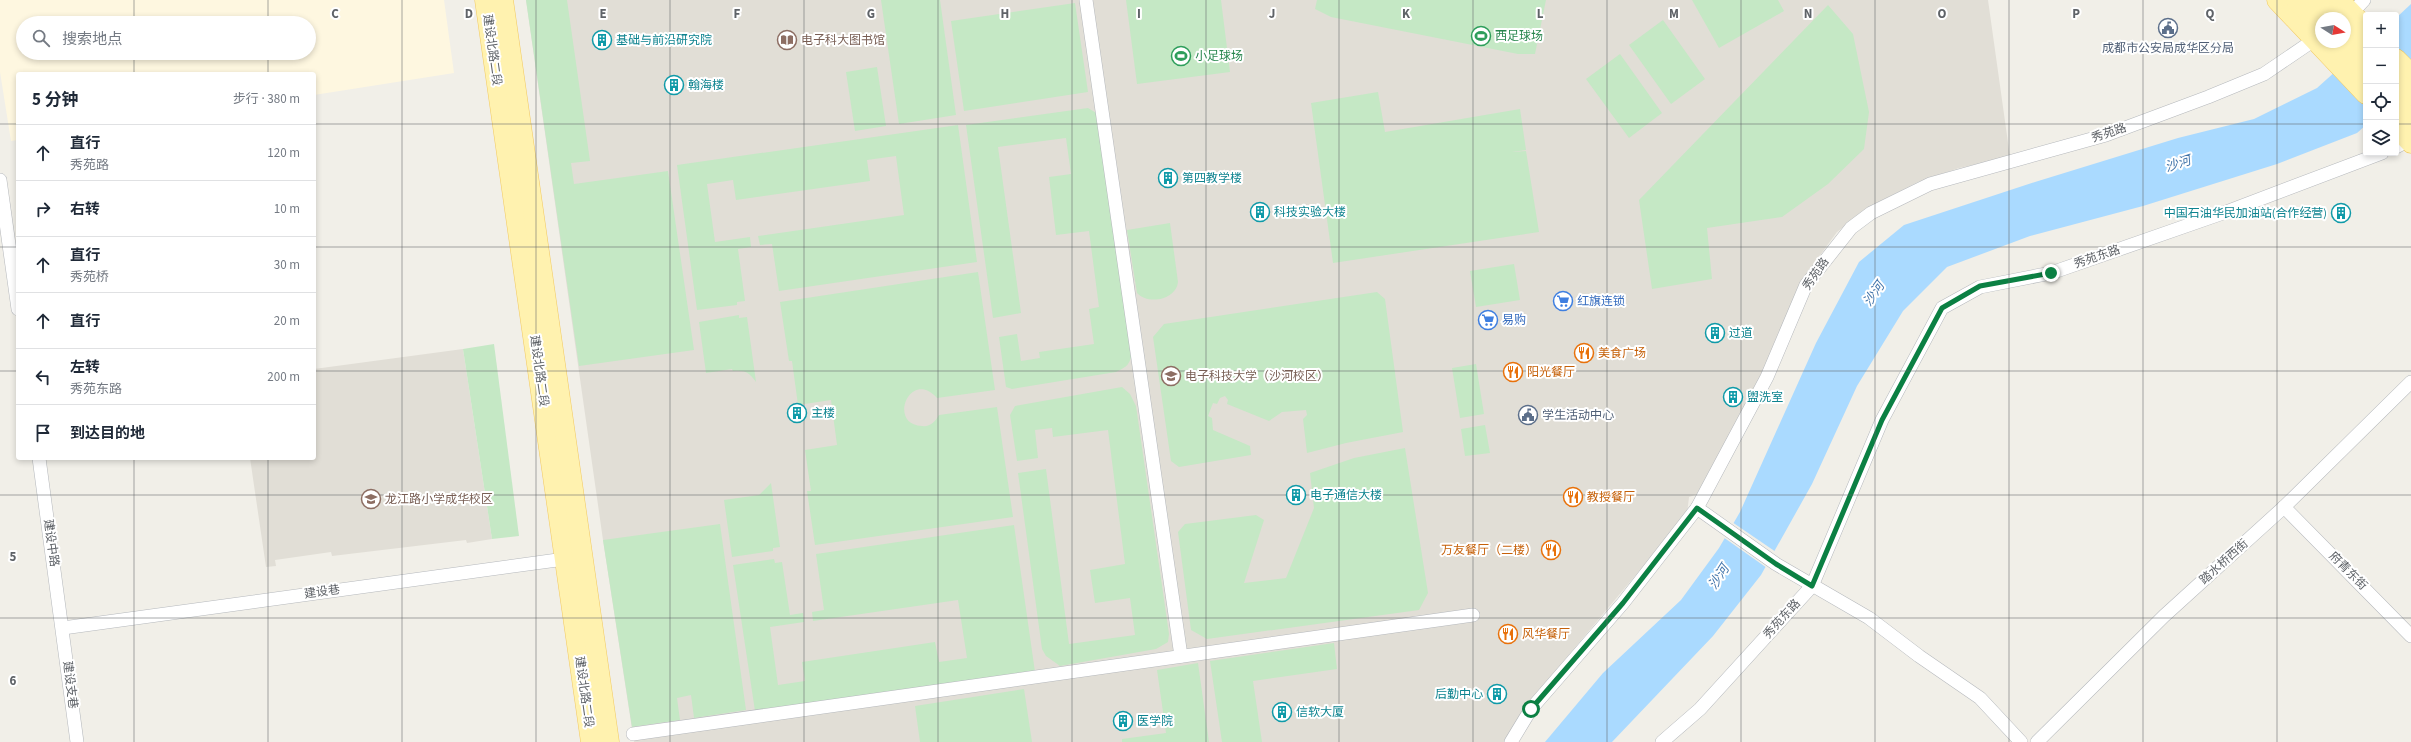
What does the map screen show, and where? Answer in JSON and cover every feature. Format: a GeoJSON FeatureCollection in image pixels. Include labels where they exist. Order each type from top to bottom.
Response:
{"type":"FeatureCollection","features":[{"type":"Feature","properties":{"kind":"main road","name":"建设北路二段"},"geometry":{"type":"LineString","coordinates":[[485,0],[574,558],[609,742]]}},
{"type":"Feature","properties":{"kind":"main road","name":"建设北路二段"},"geometry":{"type":"LineString","coordinates":[[503,0],[574,558],[591,742]]}},
{"type":"Feature","properties":{"kind":"main road"},"geometry":{"type":"LineString","coordinates":[[2277,0],[2315,31]]}},
{"type":"Feature","properties":{"kind":"main road"},"geometry":{"type":"LineString","coordinates":[[2296,0],[2315,30]]}},
{"type":"Feature","properties":{"kind":"main road"},"geometry":{"type":"LineString","coordinates":[[2318,0],[2347,12]]}},
{"type":"Feature","properties":{"kind":"main road"},"geometry":{"type":"LineString","coordinates":[[2351,15],[2363,25]]}},
{"type":"Feature","properties":{"kind":"main road"},"geometry":{"type":"LineString","coordinates":[[2351,20],[2365,48]]}},
{"type":"Feature","properties":{"kind":"main road"},"geometry":{"type":"LineString","coordinates":[[2336,52],[2363,71]]}},
{"type":"Feature","properties":{"kind":"main road"},"geometry":{"type":"LineString","coordinates":[[2336,52],[2363,90]]}},
{"type":"Feature","properties":{"kind":"main road"},"geometry":{"type":"LineString","coordinates":[[2399,61],[2411,74]]}},
{"type":"Feature","properties":{"kind":"main road"},"geometry":{"type":"LineString","coordinates":[[2399,84],[2411,96]]}},
{"type":"Feature","properties":{"kind":"main road"},"geometry":{"type":"LineString","coordinates":[[2399,108],[2411,120]]}},
{"type":"Feature","properties":{"kind":"street"},"geometry":{"type":"LineString","coordinates":[[1086,0],[1181,656]]}},
{"type":"Feature","properties":{"kind":"street","name":"秀苑路"},"geometry":{"type":"LineString","coordinates":[[1511,742],[1531,709],[1623,603],[1697,508],[1767,378],[1806,285],[1851,228],[1871,213],[1930,184],[2106,135],[2208,97],[2264,74],[2315,35]]}},
{"type":"Feature","properties":{"kind":"street","name":"秀苑东路"},"geometry":{"type":"LineString","coordinates":[[1662,742],[1700,709],[1812,586],[1882,420],[1942,308],[1980,286],[2051,273],[2226,212],[2374,156]]}},
{"type":"Feature","properties":{"kind":"street"},"geometry":{"type":"LineString","coordinates":[[0,180],[16,295]]}},
{"type":"Feature","properties":{"kind":"street","name":"踏水桥西街"},"geometry":{"type":"LineString","coordinates":[[2037,742],[2164,616],[2284,507],[2411,382]]}},
{"type":"Feature","properties":{"kind":"street","name":"建设中路"},"geometry":{"type":"LineString","coordinates":[[39,460],[63,628]]}},
{"type":"Feature","properties":{"kind":"street","name":"府青东街"},"geometry":{"type":"LineString","coordinates":[[2284,507],[2411,636]]}},
{"type":"Feature","properties":{"kind":"street"},"geometry":{"type":"LineString","coordinates":[[1697,508],[1776,564],[1869,618],[1919,656],[1980,698],[2021,742]]}},
{"type":"Feature","properties":{"kind":"street","name":"建设巷"},"geometry":{"type":"LineString","coordinates":[[63,628],[574,558]]}},
{"type":"Feature","properties":{"kind":"street"},"geometry":{"type":"LineString","coordinates":[[633,734],[1473,615]]}},
{"type":"Feature","properties":{"kind":"street","name":"建设支巷"},"geometry":{"type":"LineString","coordinates":[[63,628],[77,742]]}},
{"type":"Feature","properties":{"kind":"shaded area"},"geometry":{"type":"Polygon","coordinates":[[[0,0],[444,0],[454,73],[316,95],[316,72],[16,72],[16,140],[11,141],[0,72],[0,0]]]}},
{"type":"Feature","properties":{"kind":"shaded area","name":"电子科技大学（沙河校区）"},"geometry":{"type":"Polygon","coordinates":[[[526,0],[1988,0],[2010,157],[1959,168],[1918,182],[1871,206],[1837,232],[1810,269],[1791,307],[1769,362],[1698,494],[1689,497],[1687,514],[1525,707],[1504,742],[634,742],[603,540],[526,0]]]}},
{"type":"Feature","properties":{"kind":"shaded area","name":"龙江路小学成华校区"},"geometry":{"type":"Polygon","coordinates":[[[463,349],[492,539],[467,543],[466,540],[332,556],[331,552],[275,560],[276,566],[266,567],[250,460],[316,460],[316,369],[463,349]]]}},
{"type":"Feature","properties":{"kind":"green space"},"geometry":{"type":"Polygon","coordinates":[[[526,0],[567,0],[590,161],[571,163],[574,184],[668,171],[694,350],[579,366],[526,0]]]}},
{"type":"Feature","properties":{"kind":"green space"},"geometry":{"type":"Polygon","coordinates":[[[881,0],[940,0],[956,115],[899,124],[881,0]]]}},
{"type":"Feature","properties":{"kind":"green space"},"geometry":{"type":"Polygon","coordinates":[[[1126,0],[1221,0],[1230,72],[1137,84],[1126,0]]]}},
{"type":"Feature","properties":{"kind":"green space","name":"西足球场"},"geometry":{"type":"Polygon","coordinates":[[[1317,0],[1546,0],[1535,54],[1518,54],[1331,17],[1315,9],[1317,0]]]}},
{"type":"Feature","properties":{"kind":"green space"},"geometry":{"type":"Polygon","coordinates":[[[1692,0],[1778,0],[1784,11],[1719,48],[1692,0]]]}},
{"type":"Feature","properties":{"kind":"green space"},"geometry":{"type":"Polygon","coordinates":[[[1075,3],[1088,92],[964,111],[951,21],[1075,3]]]}},
{"type":"Feature","properties":{"kind":"green space"},"geometry":{"type":"Polygon","coordinates":[[[1828,5],[1853,34],[1869,112],[1864,149],[1828,184],[1782,217],[1707,228],[1712,279],[1652,289],[1639,200],[1828,5]]]}},
{"type":"Feature","properties":{"kind":"green space"},"geometry":{"type":"Polygon","coordinates":[[[1663,20],[1705,79],[1671,104],[1629,45],[1663,20]]]}},
{"type":"Feature","properties":{"kind":"green space"},"geometry":{"type":"Polygon","coordinates":[[[1620,54],[1662,113],[1629,138],[1586,79],[1620,54]]]}},
{"type":"Feature","properties":{"kind":"green space"},"geometry":{"type":"Polygon","coordinates":[[[877,67],[886,126],[855,131],[846,72],[877,67]]]}},
{"type":"Feature","properties":{"kind":"green space"},"geometry":{"type":"Polygon","coordinates":[[[1378,92],[1385,132],[1520,109],[1526,150],[1512,152],[1526,151],[1539,232],[1333,263],[1311,103],[1378,92]]]}},
{"type":"Feature","properties":{"kind":"green space"},"geometry":{"type":"Polygon","coordinates":[[[1088,108],[1098,114],[1131,357],[1124,368],[1116,372],[1012,389],[1006,387],[999,337],[1017,334],[1021,361],[1040,358],[1039,352],[1094,344],[1089,309],[1099,307],[1089,231],[1056,235],[1049,177],[1071,174],[1066,138],[998,147],[1021,313],[993,318],[966,125],[1088,108]]]}},
{"type":"Feature","properties":{"kind":"green space"},"geometry":{"type":"Polygon","coordinates":[[[958,125],[977,262],[779,291],[772,244],[760,245],[758,236],[904,215],[896,156],[867,160],[870,181],[736,200],[733,180],[707,184],[715,242],[750,237],[751,247],[738,249],[745,301],[737,302],[737,305],[697,310],[677,165],[958,125]]]}},
{"type":"Feature","properties":{"kind":"green space"},"geometry":{"type":"Polygon","coordinates":[[[1170,223],[1178,282],[1176,288],[1167,297],[1161,299],[1154,300],[1142,297],[1137,293],[1127,230],[1170,223]]]}},
{"type":"Feature","properties":{"kind":"green space"},"geometry":{"type":"Polygon","coordinates":[[[1514,264],[1520,300],[1476,307],[1470,271],[1514,264]]]}},
{"type":"Feature","properties":{"kind":"green space"},"geometry":{"type":"Polygon","coordinates":[[[978,272],[995,390],[937,398],[927,391],[918,390],[911,393],[906,400],[904,409],[906,417],[911,423],[927,426],[932,424],[939,415],[997,407],[1013,517],[815,545],[807,491],[811,491],[805,450],[837,445],[831,400],[798,405],[792,361],[789,361],[780,302],[978,272]]]}},
{"type":"Feature","properties":{"kind":"green space"},"geometry":{"type":"Polygon","coordinates":[[[1377,292],[1385,299],[1403,432],[1346,443],[1307,453],[1303,419],[1307,415],[1306,410],[1282,412],[1269,421],[1227,404],[1228,400],[1225,396],[1220,398],[1217,404],[1213,403],[1208,416],[1212,418],[1213,430],[1250,446],[1251,455],[1179,467],[1171,461],[1153,337],[1164,324],[1377,292]]]}},
{"type":"Feature","properties":{"kind":"green space"},"geometry":{"type":"Polygon","coordinates":[[[739,315],[739,318],[747,317],[756,382],[746,372],[733,371],[732,369],[706,373],[699,322],[739,315]]]}},
{"type":"Feature","properties":{"kind":"green space"},"geometry":{"type":"Polygon","coordinates":[[[494,344],[519,536],[492,539],[463,349],[494,344]]]}},
{"type":"Feature","properties":{"kind":"green space"},"geometry":{"type":"Polygon","coordinates":[[[1476,364],[1484,414],[1460,418],[1452,368],[1476,364]]]}},
{"type":"Feature","properties":{"kind":"green space"},"geometry":{"type":"Polygon","coordinates":[[[1122,387],[1130,394],[1136,406],[1169,634],[1168,642],[1156,649],[1060,666],[1046,656],[1042,649],[1018,473],[1046,469],[1069,644],[1135,635],[1130,598],[1095,603],[1090,570],[1125,564],[1108,430],[1053,437],[1052,428],[1035,430],[1038,458],[1017,461],[1010,415],[1015,406],[1122,387]]]}},
{"type":"Feature","properties":{"kind":"green space"},"geometry":{"type":"Polygon","coordinates":[[[1485,425],[1490,453],[1465,456],[1461,429],[1485,425]]]}},
{"type":"Feature","properties":{"kind":"green space"},"geometry":{"type":"Polygon","coordinates":[[[1405,448],[1428,593],[1419,610],[1207,639],[1191,630],[1178,532],[1185,524],[1256,515],[1264,520],[1244,583],[1286,578],[1314,508],[1310,473],[1354,458],[1405,448]]]}},
{"type":"Feature","properties":{"kind":"green space"},"geometry":{"type":"Polygon","coordinates":[[[771,483],[780,547],[773,548],[773,551],[732,557],[724,500],[759,495],[771,483]]]}},
{"type":"Feature","properties":{"kind":"green space"},"geometry":{"type":"Polygon","coordinates":[[[720,524],[746,710],[694,718],[691,695],[677,698],[680,720],[632,727],[603,540],[720,524]]]}},
{"type":"Feature","properties":{"kind":"green space"},"geometry":{"type":"Polygon","coordinates":[[[1014,525],[1035,672],[755,711],[733,565],[774,559],[775,563],[782,562],[790,615],[803,613],[804,622],[770,627],[778,685],[805,681],[802,662],[935,642],[939,662],[967,658],[958,600],[813,621],[812,612],[824,610],[816,554],[1014,525]]]}},
{"type":"Feature","properties":{"kind":"green space"},"geometry":{"type":"Polygon","coordinates":[[[1334,643],[1337,669],[1253,681],[1262,742],[1222,742],[1210,661],[1334,643]]]}},
{"type":"Feature","properties":{"kind":"green space"},"geometry":{"type":"Polygon","coordinates":[[[1198,663],[1209,742],[1122,742],[1122,739],[1166,733],[1157,670],[1198,663]]]}},
{"type":"Feature","properties":{"kind":"green space"},"geometry":{"type":"Polygon","coordinates":[[[1024,689],[1032,742],[920,742],[915,706],[1024,689]]]}},
{"type":"Feature","properties":{"kind":"water"},"geometry":{"type":"Polygon","coordinates":[[[2411,4],[2411,80],[2399,92],[2399,48],[2399,15],[2411,4]]]}},
{"type":"Feature","properties":{"kind":"water","name":"沙河"},"geometry":{"type":"Polygon","coordinates":[[[2363,47],[2363,128],[2357,133],[2277,164],[2143,206],[2030,236],[1947,267],[1903,311],[1857,386],[1812,484],[1761,575],[1713,636],[1612,742],[1545,742],[1603,673],[1681,600],[1719,548],[1740,512],[1816,343],[1859,262],[1904,225],[2035,182],[2178,138],[2254,119],[2317,88],[2363,47]]]}},
{"type":"Feature","properties":{"kind":"pier"},"geometry":{"type":"Polygon","coordinates":[[[1732,522],[1776,552],[1767,568],[1723,537],[1732,522]]]}},
{"type":"Feature","properties":{"kind":"place","name":"成都市公安局成华区分局"},"geometry":{"type":"Point","coordinates":[2168,28]}},
{"type":"Feature","properties":{"kind":"place","name":"西足球场"},"geometry":{"type":"Point","coordinates":[1481,36]}},
{"type":"Feature","properties":{"kind":"place","name":"基础与前沿研究院"},"geometry":{"type":"Point","coordinates":[602,40]}},
{"type":"Feature","properties":{"kind":"place","name":"电子科大图书馆"},"geometry":{"type":"Point","coordinates":[787,40]}},
{"type":"Feature","properties":{"kind":"place","name":"小足球场"},"geometry":{"type":"Point","coordinates":[1181,56]}},
{"type":"Feature","properties":{"kind":"place","name":"翰海楼"},"geometry":{"type":"Point","coordinates":[674,85]}},
{"type":"Feature","properties":{"kind":"place","name":"第四教学楼"},"geometry":{"type":"Point","coordinates":[1168,178]}},
{"type":"Feature","properties":{"kind":"place","name":"科技实验大楼"},"geometry":{"type":"Point","coordinates":[1260,212]}},
{"type":"Feature","properties":{"kind":"place","name":"中国石油华民加油站(合作经营)"},"geometry":{"type":"Point","coordinates":[2341,213]}},
{"type":"Feature","properties":{"kind":"place","name":"红旗连锁"},"geometry":{"type":"Point","coordinates":[1563,301]}},
{"type":"Feature","properties":{"kind":"place","name":"易购"},"geometry":{"type":"Point","coordinates":[1488,320]}},
{"type":"Feature","properties":{"kind":"place","name":"过道"},"geometry":{"type":"Point","coordinates":[1715,333]}},
{"type":"Feature","properties":{"kind":"place","name":"美食广场"},"geometry":{"type":"Point","coordinates":[1584,353]}},
{"type":"Feature","properties":{"kind":"place","name":"阳光餐厅"},"geometry":{"type":"Point","coordinates":[1513,372]}},
{"type":"Feature","properties":{"kind":"place","name":"电子科技大学（沙河校区）"},"geometry":{"type":"Point","coordinates":[1171,376]}},
{"type":"Feature","properties":{"kind":"place","name":"盥洗室"},"geometry":{"type":"Point","coordinates":[1733,397]}},
{"type":"Feature","properties":{"kind":"place","name":"主楼"},"geometry":{"type":"Point","coordinates":[797,413]}},
{"type":"Feature","properties":{"kind":"place","name":"学生活动中心"},"geometry":{"type":"Point","coordinates":[1528,415]}},
{"type":"Feature","properties":{"kind":"place","name":"电子通信大楼"},"geometry":{"type":"Point","coordinates":[1296,495]}},
{"type":"Feature","properties":{"kind":"place","name":"教授餐厅"},"geometry":{"type":"Point","coordinates":[1573,497]}},
{"type":"Feature","properties":{"kind":"place","name":"龙江路小学成华校区"},"geometry":{"type":"Point","coordinates":[371,499]}},
{"type":"Feature","properties":{"kind":"place","name":"万友餐厅（二楼）"},"geometry":{"type":"Point","coordinates":[1551,550]}},
{"type":"Feature","properties":{"kind":"place","name":"风华餐厅"},"geometry":{"type":"Point","coordinates":[1508,634]}},
{"type":"Feature","properties":{"kind":"place","name":"后勤中心"},"geometry":{"type":"Point","coordinates":[1497,694]}},
{"type":"Feature","properties":{"kind":"place","name":"信软大厦"},"geometry":{"type":"Point","coordinates":[1282,712]}},
{"type":"Feature","properties":{"kind":"place","name":"医学院"},"geometry":{"type":"Point","coordinates":[1123,721]}},
{"type":"Feature","properties":{"kind":"route"},"geometry":{"type":"LineString","coordinates":[[1531,709],[1623,603],[1697,508],[1776,564],[1812,586],[1882,420],[1942,308],[1980,286],[2051,273]]}}]}
